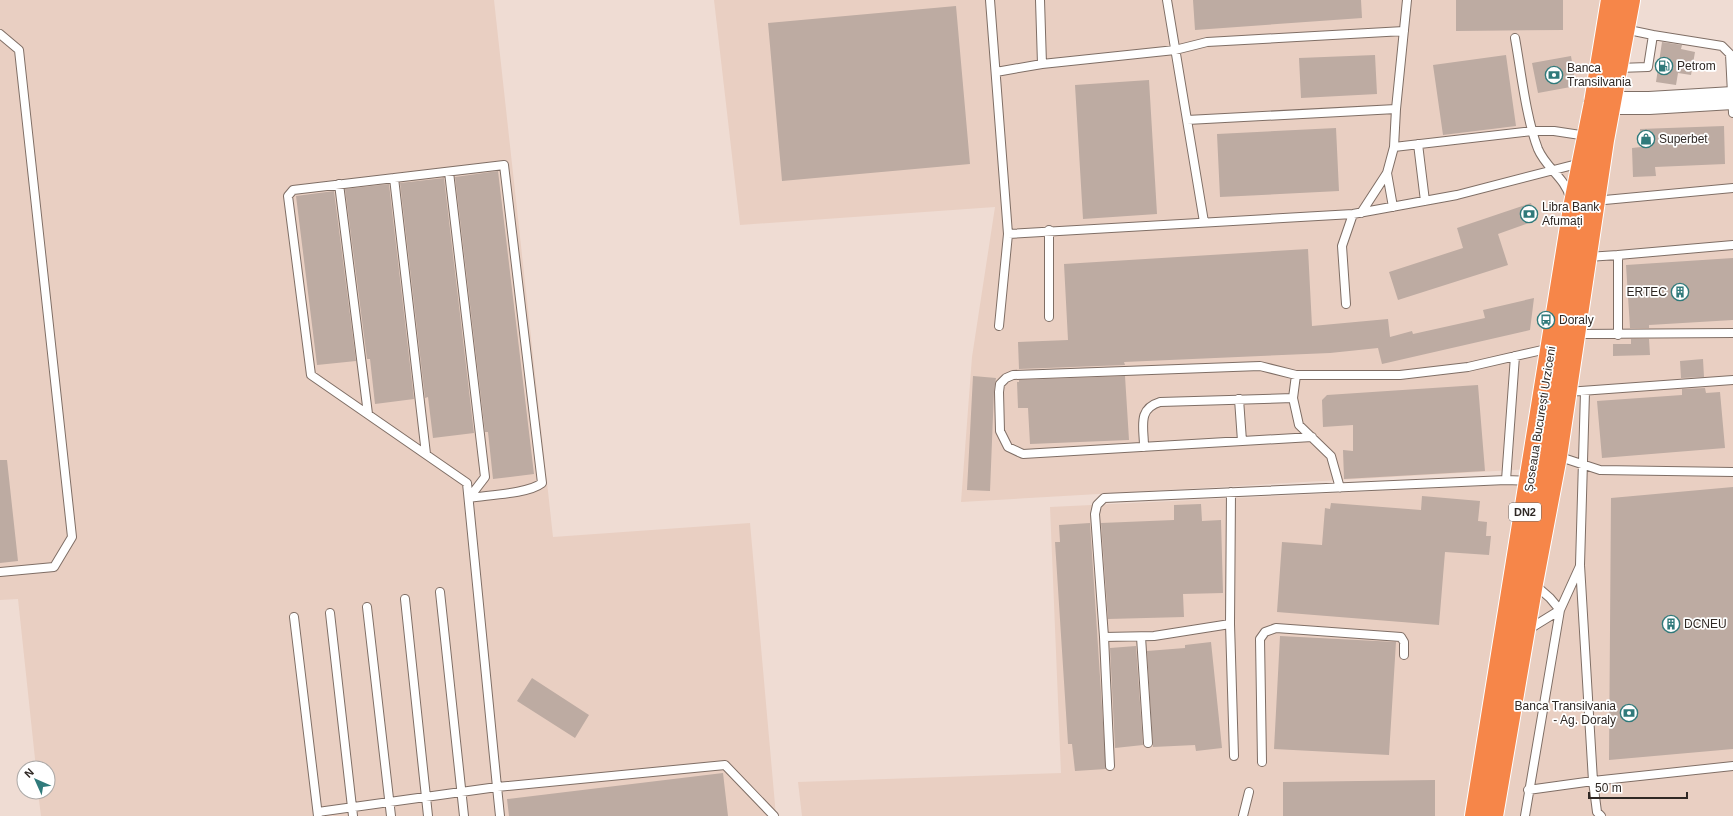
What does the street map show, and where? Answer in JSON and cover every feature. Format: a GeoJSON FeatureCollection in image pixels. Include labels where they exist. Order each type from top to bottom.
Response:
{"type":"FeatureCollection","features":[{"type":"Feature","properties":{"kind":"highway","name":"Șoseaua București Urziceni"},"geometry":{"type":"LineString","coordinates":[[1476,816],[1551,347],[1584,204],[1603,103],[1612,0]]}},
{"type":"Feature","properties":{"kind":"highway","name":"Șoseaua București Urziceni"},"geometry":{"type":"LineString","coordinates":[[1603,103],[1617,68],[1629,0]]}},
{"type":"Feature","properties":{"kind":"highway","name":"Șoseaua București Urziceni"},"geometry":{"type":"LineString","coordinates":[[1492,816],[1532,583],[1556,456],[1575,392],[1573,334],[1585,257],[1584,204]]}},
{"type":"Feature","properties":{"kind":"street"},"geometry":{"type":"LineString","coordinates":[[1603,103],[1733,103]]}},
{"type":"Feature","properties":{"kind":"lane"},"geometry":{"type":"LineString","coordinates":[[990,0],[1008,234],[999,326]]}},
{"type":"Feature","properties":{"kind":"lane"},"geometry":{"type":"LineString","coordinates":[[1040,0],[1042,64]]}},
{"type":"Feature","properties":{"kind":"lane"},"geometry":{"type":"LineString","coordinates":[[1167,0],[1204,222]]}},
{"type":"Feature","properties":{"kind":"lane"},"geometry":{"type":"LineString","coordinates":[[1346,304],[1342,246],[1357,214],[1387,173],[1394,147],[1396,109],[1408,0]]}},
{"type":"Feature","properties":{"kind":"lane"},"geometry":{"type":"LineString","coordinates":[[1624,29],[1722,46],[1730,54],[1733,103]]}},
{"type":"Feature","properties":{"kind":"lane"},"geometry":{"type":"LineString","coordinates":[[996,72],[1042,64],[1175,50],[1207,42],[1404,31]]}},
{"type":"Feature","properties":{"kind":"lane"},"geometry":{"type":"LineString","coordinates":[[0,34],[19,50],[72,536],[54,567],[0,572]]}},
{"type":"Feature","properties":{"kind":"lane"},"geometry":{"type":"LineString","coordinates":[[1617,68],[1648,67],[1653,35]]}},
{"type":"Feature","properties":{"kind":"lane"},"geometry":{"type":"LineString","coordinates":[[1515,38],[1532,131],[1538,150],[1544,162],[1584,204],[1733,188]]}},
{"type":"Feature","properties":{"kind":"lane"},"geometry":{"type":"LineString","coordinates":[[1187,120],[1396,109]]}},
{"type":"Feature","properties":{"kind":"lane"},"geometry":{"type":"LineString","coordinates":[[1394,147],[1532,131],[1554,131],[1593,150]]}},
{"type":"Feature","properties":{"kind":"lane"},"geometry":{"type":"LineString","coordinates":[[1418,144],[1425,201]]}},
{"type":"Feature","properties":{"kind":"lane"},"geometry":{"type":"LineString","coordinates":[[1008,234],[1049,230],[1357,214],[1457,195],[1532,176],[1551,170],[1593,150]]}},
{"type":"Feature","properties":{"kind":"lane"},"geometry":{"type":"LineString","coordinates":[[468,498],[517,491],[537,486],[542,483],[504,165],[293,190],[288,196],[311,375],[467,482],[468,498],[500,816]]}},
{"type":"Feature","properties":{"kind":"lane"},"geometry":{"type":"LineString","coordinates":[[449,172],[485,477],[468,498]]}},
{"type":"Feature","properties":{"kind":"lane"},"geometry":{"type":"LineString","coordinates":[[1387,173],[1393,207]]}},
{"type":"Feature","properties":{"kind":"lane"},"geometry":{"type":"LineString","coordinates":[[394,178],[426,454]]}},
{"type":"Feature","properties":{"kind":"lane"},"geometry":{"type":"LineString","coordinates":[[339,184],[368,414]]}},
{"type":"Feature","properties":{"kind":"lane"},"geometry":{"type":"LineString","coordinates":[[1049,230],[1049,316]]}},
{"type":"Feature","properties":{"kind":"lane"},"geometry":{"type":"LineString","coordinates":[[1585,257],[1733,245]]}},
{"type":"Feature","properties":{"kind":"lane"},"geometry":{"type":"LineString","coordinates":[[1618,255],[1618,335]]}},
{"type":"Feature","properties":{"kind":"lane"},"geometry":{"type":"LineString","coordinates":[[1573,334],[1618,335],[1733,333]]}},
{"type":"Feature","properties":{"kind":"lane"},"geometry":{"type":"LineString","coordinates":[[1312,437],[1023,454],[1008,447],[1000,431],[1000,384],[1006,378],[1013,375],[1260,366],[1296,375],[1400,375],[1468,367],[1551,347]]}},
{"type":"Feature","properties":{"kind":"lane"},"geometry":{"type":"LineString","coordinates":[[1506,480],[1515,356]]}},
{"type":"Feature","properties":{"kind":"lane"},"geometry":{"type":"LineString","coordinates":[[1296,375],[1293,398],[1299,425],[1331,456],[1340,488]]}},
{"type":"Feature","properties":{"kind":"lane"},"geometry":{"type":"LineString","coordinates":[[1601,816],[1597,812],[1593,781],[1580,565],[1582,465],[1575,392],[1733,380]]}},
{"type":"Feature","properties":{"kind":"lane"},"geometry":{"type":"LineString","coordinates":[[1144,447],[1144,413],[1149,405],[1160,402],[1293,398]]}},
{"type":"Feature","properties":{"kind":"lane"},"geometry":{"type":"LineString","coordinates":[[1239,399],[1242,441]]}},
{"type":"Feature","properties":{"kind":"lane"},"geometry":{"type":"LineString","coordinates":[[1556,456],[1600,470],[1733,472]]}},
{"type":"Feature","properties":{"kind":"lane"},"geometry":{"type":"LineString","coordinates":[[1110,766],[1104,637],[1095,514],[1097,504],[1104,498],[1506,480],[1530,481]]}},
{"type":"Feature","properties":{"kind":"lane"},"geometry":{"type":"LineString","coordinates":[[1231,492],[1230,624],[1234,756]]}},
{"type":"Feature","properties":{"kind":"lane"},"geometry":{"type":"LineString","coordinates":[[1525,816],[1528,790],[1560,610],[1580,565]]}},
{"type":"Feature","properties":{"kind":"lane"},"geometry":{"type":"LineString","coordinates":[[1532,583],[1550,598],[1560,610]]}},
{"type":"Feature","properties":{"kind":"lane"},"geometry":{"type":"LineString","coordinates":[[440,592],[464,816]]}},
{"type":"Feature","properties":{"kind":"lane"},"geometry":{"type":"LineString","coordinates":[[405,599],[428,816]]}},
{"type":"Feature","properties":{"kind":"lane"},"geometry":{"type":"LineString","coordinates":[[367,607],[391,816]]}},
{"type":"Feature","properties":{"kind":"lane"},"geometry":{"type":"LineString","coordinates":[[1524,632],[1560,610]]}},
{"type":"Feature","properties":{"kind":"lane"},"geometry":{"type":"LineString","coordinates":[[330,613],[353,816]]}},
{"type":"Feature","properties":{"kind":"lane"},"geometry":{"type":"LineString","coordinates":[[294,617],[318,814],[352,807],[497,787],[725,765],[774,816]]}},
{"type":"Feature","properties":{"kind":"lane"},"geometry":{"type":"LineString","coordinates":[[1104,637],[1154,636],[1230,624]]}},
{"type":"Feature","properties":{"kind":"lane"},"geometry":{"type":"LineString","coordinates":[[1262,762],[1260,639],[1266,632],[1276,628],[1401,637],[1404,642],[1404,655]]}},
{"type":"Feature","properties":{"kind":"lane"},"geometry":{"type":"LineString","coordinates":[[1141,637],[1148,743]]}},
{"type":"Feature","properties":{"kind":"lane"},"geometry":{"type":"LineString","coordinates":[[1528,790],[1593,781],[1733,766]]}},
{"type":"Feature","properties":{"kind":"lane"},"geometry":{"type":"LineString","coordinates":[[1242,816],[1249,792]]}},
{"type":"Feature","properties":{"kind":"shaded area"},"geometry":{"type":"Polygon","coordinates":[[[0,0],[494,0],[553,537],[750,523],[776,816],[41,816],[39,800],[56,800],[56,760],[35,760],[18,599],[0,600],[0,0]]]}},
{"type":"Feature","properties":{"kind":"shaded area","name":"Doraly"},"geometry":{"type":"Polygon","coordinates":[[[714,0],[1602,0],[1582,114],[1733,108],[1733,816],[1503,816],[1565,467],[961,502],[972,357],[995,207],[740,225],[714,0]]]}},
{"type":"Feature","properties":{"kind":"shaded area"},"geometry":{"type":"Polygon","coordinates":[[[1522,484],[1466,816],[802,816],[798,782],[1061,773],[1050,507],[1522,484]]]}},
{"type":"Feature","properties":{"kind":"building"},"geometry":{"type":"Polygon","coordinates":[[[1193,0],[1361,0],[1362,18],[1195,30],[1193,0]]]}},
{"type":"Feature","properties":{"kind":"building"},"geometry":{"type":"Polygon","coordinates":[[[1456,0],[1563,0],[1563,30],[1456,31],[1456,0]]]}},
{"type":"Feature","properties":{"kind":"building"},"geometry":{"type":"Polygon","coordinates":[[[956,6],[970,164],[782,181],[768,23],[956,6]]]}},
{"type":"Feature","properties":{"kind":"building"},"geometry":{"type":"Polygon","coordinates":[[[1662,42],[1682,45],[1681,49],[1695,52],[1691,75],[1678,73],[1676,85],[1656,82],[1662,42]]]}},
{"type":"Feature","properties":{"kind":"building"},"geometry":{"type":"Polygon","coordinates":[[[1375,55],[1377,94],[1301,98],[1299,58],[1375,55]]]}},
{"type":"Feature","properties":{"kind":"building"},"geometry":{"type":"Polygon","coordinates":[[[1506,55],[1516,126],[1443,135],[1433,65],[1506,55]]]}},
{"type":"Feature","properties":{"kind":"building","name":"Banca Transilvania"},"geometry":{"type":"Polygon","coordinates":[[[1571,56],[1576,86],[1538,93],[1532,63],[1571,56]]]}},
{"type":"Feature","properties":{"kind":"building"},"geometry":{"type":"Polygon","coordinates":[[[1149,80],[1157,214],[1083,219],[1075,85],[1149,80]]]}},
{"type":"Feature","properties":{"kind":"building"},"geometry":{"type":"Polygon","coordinates":[[[1724,126],[1725,164],[1655,167],[1656,176],[1633,177],[1632,148],[1641,147],[1640,129],[1724,126]]]}},
{"type":"Feature","properties":{"kind":"building"},"geometry":{"type":"Polygon","coordinates":[[[1336,128],[1339,191],[1220,197],[1217,134],[1336,128]]]}},
{"type":"Feature","properties":{"kind":"building"},"geometry":{"type":"Polygon","coordinates":[[[498,171],[534,474],[493,479],[488,432],[485,432],[455,177],[498,171]]]}},
{"type":"Feature","properties":{"kind":"building"},"geometry":{"type":"Polygon","coordinates":[[[444,178],[474,433],[433,438],[428,397],[425,398],[400,183],[444,178]]]}},
{"type":"Feature","properties":{"kind":"building"},"geometry":{"type":"Polygon","coordinates":[[[389,184],[414,399],[375,404],[370,359],[367,359],[345,189],[389,184]]]}},
{"type":"Feature","properties":{"kind":"building"},"geometry":{"type":"Polygon","coordinates":[[[334,191],[356,361],[317,365],[296,196],[334,191]]]}},
{"type":"Feature","properties":{"kind":"building"},"geometry":{"type":"Polygon","coordinates":[[[1531,203],[1537,220],[1498,234],[1508,265],[1398,300],[1389,272],[1463,248],[1457,228],[1531,203]]]}},
{"type":"Feature","properties":{"kind":"building"},"geometry":{"type":"Polygon","coordinates":[[[1308,249],[1312,326],[1388,319],[1390,337],[1412,331],[1413,334],[1485,318],[1483,310],[1534,298],[1530,330],[1382,364],[1378,348],[1330,353],[1124,362],[1125,365],[1019,369],[1018,342],[1068,340],[1064,264],[1308,249]]]}},
{"type":"Feature","properties":{"kind":"building","name":"ERTEC"},"geometry":{"type":"Polygon","coordinates":[[[1733,258],[1733,320],[1649,325],[1649,328],[1630,328],[1626,265],[1733,258]]]}},
{"type":"Feature","properties":{"kind":"building"},"geometry":{"type":"Polygon","coordinates":[[[1631,339],[1649,339],[1650,355],[1613,356],[1613,344],[1631,344],[1631,339]]]}},
{"type":"Feature","properties":{"kind":"building"},"geometry":{"type":"Polygon","coordinates":[[[1703,359],[1704,377],[1681,378],[1680,361],[1703,359]]]}},
{"type":"Feature","properties":{"kind":"building"},"geometry":{"type":"Polygon","coordinates":[[[973,376],[996,378],[994,391],[990,491],[967,490],[973,376]]]}},
{"type":"Feature","properties":{"kind":"building"},"geometry":{"type":"Polygon","coordinates":[[[1125,376],[1129,440],[1030,444],[1028,408],[1018,408],[1017,382],[1019,382],[1019,380],[1125,376]]]}},
{"type":"Feature","properties":{"kind":"building"},"geometry":{"type":"Polygon","coordinates":[[[1478,385],[1485,471],[1344,479],[1343,450],[1353,451],[1353,425],[1323,427],[1322,400],[1327,395],[1478,385]]]}},
{"type":"Feature","properties":{"kind":"building"},"geometry":{"type":"Polygon","coordinates":[[[1705,388],[1706,393],[1720,392],[1725,448],[1602,458],[1597,401],[1682,395],[1682,389],[1705,388]]]}},
{"type":"Feature","properties":{"kind":"building"},"geometry":{"type":"Polygon","coordinates":[[[0,460],[7,460],[18,561],[0,563],[0,460]]]}},
{"type":"Feature","properties":{"kind":"building","name":"DCNEU"},"geometry":{"type":"Polygon","coordinates":[[[1733,487],[1733,749],[1609,760],[1611,498],[1733,487]]]}},
{"type":"Feature","properties":{"kind":"building"},"geometry":{"type":"Polygon","coordinates":[[[1422,496],[1480,501],[1478,521],[1487,522],[1486,536],[1491,536],[1489,555],[1445,552],[1439,625],[1277,612],[1282,542],[1322,545],[1325,508],[1330,509],[1331,503],[1421,510],[1422,496]]]}},
{"type":"Feature","properties":{"kind":"building"},"geometry":{"type":"Polygon","coordinates":[[[1201,504],[1202,521],[1221,520],[1223,593],[1183,594],[1184,617],[1108,619],[1101,523],[1174,520],[1174,505],[1201,504]]]}},
{"type":"Feature","properties":{"kind":"building"},"geometry":{"type":"Polygon","coordinates":[[[1090,523],[1106,769],[1075,771],[1072,744],[1068,744],[1055,542],[1060,542],[1059,525],[1090,523]]]}},
{"type":"Feature","properties":{"kind":"building"},"geometry":{"type":"Polygon","coordinates":[[[1280,636],[1396,642],[1389,755],[1274,749],[1280,636]]]}},
{"type":"Feature","properties":{"kind":"building"},"geometry":{"type":"Polygon","coordinates":[[[1211,642],[1222,748],[1196,751],[1195,745],[1153,747],[1147,651],[1185,648],[1185,645],[1211,642]]]}},
{"type":"Feature","properties":{"kind":"building"},"geometry":{"type":"Polygon","coordinates":[[[1136,646],[1143,745],[1115,748],[1110,648],[1136,646]]]}},
{"type":"Feature","properties":{"kind":"building"},"geometry":{"type":"Polygon","coordinates":[[[532,678],[589,715],[575,738],[517,701],[532,678]]]}},
{"type":"Feature","properties":{"kind":"building"},"geometry":{"type":"Polygon","coordinates":[[[723,773],[728,816],[509,816],[507,799],[723,773]]]}},
{"type":"Feature","properties":{"kind":"building"},"geometry":{"type":"Polygon","coordinates":[[[1435,780],[1435,816],[1283,816],[1283,782],[1435,780]]]}},
{"type":"Feature","properties":{"kind":"place","name":"Petrom"},"geometry":{"type":"Point","coordinates":[1664,66]}},
{"type":"Feature","properties":{"kind":"place","name":"Banca Transilvania"},"geometry":{"type":"Point","coordinates":[1554,75]}},
{"type":"Feature","properties":{"kind":"place","name":"Superbet"},"geometry":{"type":"Point","coordinates":[1646,139]}},
{"type":"Feature","properties":{"kind":"place","name":"Libra Bank Afumați"},"geometry":{"type":"Point","coordinates":[1529,214]}},
{"type":"Feature","properties":{"kind":"place","name":"ERTEC"},"geometry":{"type":"Point","coordinates":[1680,292]}},
{"type":"Feature","properties":{"kind":"place","name":"Doraly"},"geometry":{"type":"Point","coordinates":[1546,320]}},
{"type":"Feature","properties":{"kind":"place","name":"DCNEU"},"geometry":{"type":"Point","coordinates":[1671,624]}},
{"type":"Feature","properties":{"kind":"place","name":"Banca Transilvania - Ag. Doraly"},"geometry":{"type":"Point","coordinates":[1629,713]}}]}
